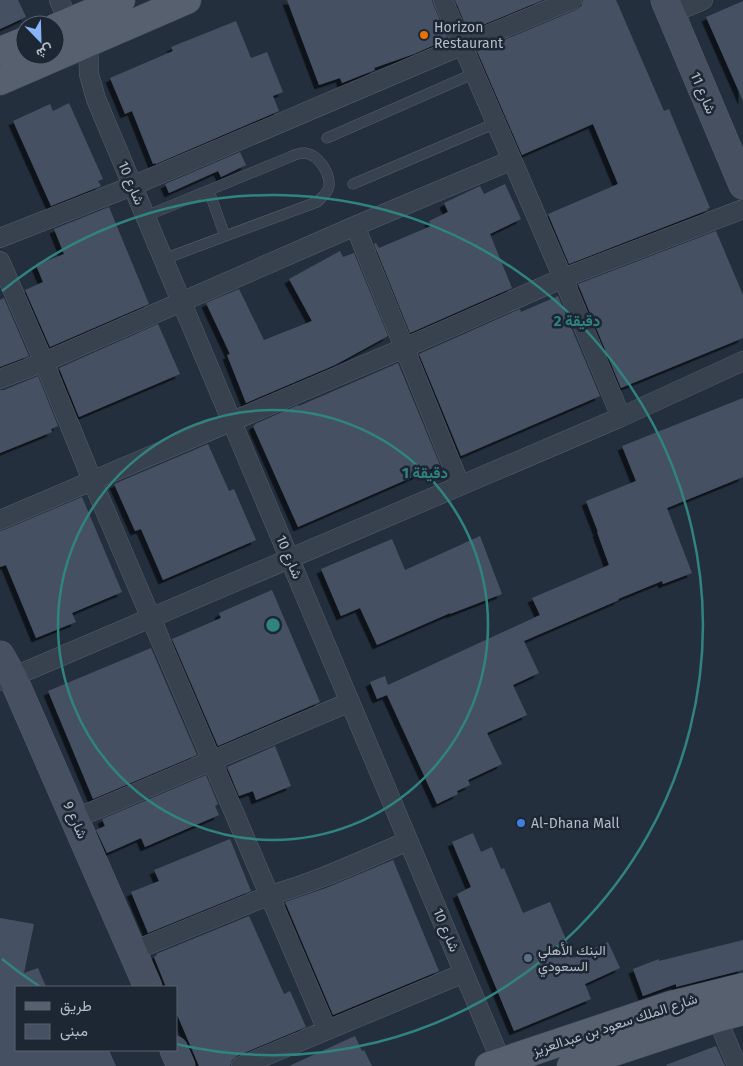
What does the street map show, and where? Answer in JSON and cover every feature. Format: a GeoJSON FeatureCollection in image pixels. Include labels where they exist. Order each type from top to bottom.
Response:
{"type":"FeatureCollection","features":[{"type":"Feature","properties":{"kind":"main road"},"geometry":{"type":"LineString","coordinates":[[65,16],[121,0]]}},
{"type":"Feature","properties":{"kind":"main road"},"geometry":{"type":"LineString","coordinates":[[0,81],[187,0]]}},
{"type":"Feature","properties":{"kind":"main road"},"geometry":{"type":"LineString","coordinates":[[0,51],[15,45]]}},
{"type":"Feature","properties":{"kind":"main road","name":"شارع الملك سعود بن عبدالعزيز"},"geometry":{"type":"LineString","coordinates":[[496,1064],[671,1005],[743,986]]}},
{"type":"Feature","properties":{"kind":"main road","name":"شارع الملك سعود بن عبدالعزيز"},"geometry":{"type":"LineString","coordinates":[[571,1066],[730,1014]]}},
{"type":"Feature","properties":{"kind":"street"},"geometry":{"type":"LineString","coordinates":[[443,0],[563,278],[620,417]]}},
{"type":"Feature","properties":{"kind":"street"},"geometry":{"type":"LineString","coordinates":[[0,238],[132,186],[572,0]]}},
{"type":"Feature","properties":{"kind":"street"},"geometry":{"type":"LineString","coordinates":[[667,7],[703,0]]}},
{"type":"Feature","properties":{"kind":"street","name":"شارع 11"},"geometry":{"type":"LineString","coordinates":[[667,7],[736,148],[743,185]]}},
{"type":"Feature","properties":{"kind":"street","name":"شارع 10"},"geometry":{"type":"LineString","coordinates":[[88,43],[89,74],[96,99],[464,973],[496,1064]]}},
{"type":"Feature","properties":{"kind":"street"},"geometry":{"type":"LineString","coordinates":[[0,379],[44,362],[355,226],[512,160]]}},
{"type":"Feature","properties":{"kind":"street"},"geometry":{"type":"LineString","coordinates":[[0,520],[404,348],[563,278],[743,210]]}},
{"type":"Feature","properties":{"kind":"street"},"geometry":{"type":"LineString","coordinates":[[355,226],[460,486]]}},
{"type":"Feature","properties":{"kind":"street"},"geometry":{"type":"LineString","coordinates":[[0,262],[327,1030]]}},
{"type":"Feature","properties":{"kind":"street"},"geometry":{"type":"LineString","coordinates":[[4,672],[151,618],[620,417],[743,361]]}},
{"type":"Feature","properties":{"kind":"street","name":"شارع 9"},"geometry":{"type":"LineString","coordinates":[[4,672],[74,819],[148,986]]}},
{"type":"Feature","properties":{"kind":"street"},"geometry":{"type":"LineString","coordinates":[[74,819],[350,702]]}},
{"type":"Feature","properties":{"kind":"street"},"geometry":{"type":"LineString","coordinates":[[133,951],[408,841]]}},
{"type":"Feature","properties":{"kind":"street"},"geometry":{"type":"LineString","coordinates":[[241,1066],[464,973]]}},
{"type":"Feature","properties":{"kind":"street"},"geometry":{"type":"LineString","coordinates":[[730,1014],[737,1066]]}},
{"type":"Feature","properties":{"kind":"street"},"geometry":{"type":"LineString","coordinates":[[174,1051],[181,1066]]}},
{"type":"Feature","properties":{"kind":"lane"},"geometry":{"type":"LineString","coordinates":[[327,138],[475,73]]}},
{"type":"Feature","properties":{"kind":"lane"},"geometry":{"type":"LineString","coordinates":[[353,184],[496,123]]}},
{"type":"Feature","properties":{"kind":"lane"},"geometry":{"type":"LineString","coordinates":[[146,216],[304,153],[314,156],[321,163],[327,176],[329,187],[324,196],[317,202],[164,259]]}},
{"type":"Feature","properties":{"kind":"lane"},"geometry":{"type":"LineString","coordinates":[[209,191],[225,236]]}},
{"type":"Feature","properties":{"kind":"building"},"geometry":{"type":"Polygon","coordinates":[[[0,0],[18,0],[25,15],[15,15],[15,22],[0,29],[0,0]]]}},
{"type":"Feature","properties":{"kind":"building"},"geometry":{"type":"Polygon","coordinates":[[[287,0],[432,0],[448,39],[414,54],[374,68],[375,70],[342,83],[340,78],[319,85],[287,0]]]}},
{"type":"Feature","properties":{"kind":"building"},"geometry":{"type":"Polygon","coordinates":[[[455,0],[543,0],[468,31],[455,0]]]}},
{"type":"Feature","properties":{"kind":"building"},"geometry":{"type":"Polygon","coordinates":[[[583,0],[616,0],[664,111],[669,109],[710,208],[569,264],[548,214],[618,184],[593,124],[522,155],[477,51],[576,10],[581,6],[583,0]]]}},
{"type":"Feature","properties":{"kind":"building"},"geometry":{"type":"Polygon","coordinates":[[[743,1],[743,101],[706,17],[743,1]]]}},
{"type":"Feature","properties":{"kind":"building"},"geometry":{"type":"Polygon","coordinates":[[[236,21],[251,58],[267,52],[283,92],[273,96],[279,111],[153,164],[132,111],[125,114],[110,78],[173,51],[171,47],[236,21]]]}},
{"type":"Feature","properties":{"kind":"building"},"geometry":{"type":"Polygon","coordinates":[[[69,103],[103,179],[98,181],[101,186],[51,206],[13,121],[50,104],[53,111],[69,103]]]}},
{"type":"Feature","properties":{"kind":"building"},"geometry":{"type":"Polygon","coordinates":[[[240,152],[246,165],[221,177],[218,171],[169,193],[165,184],[240,152]]]}},
{"type":"Feature","properties":{"kind":"building"},"geometry":{"type":"Polygon","coordinates":[[[505,184],[521,219],[490,234],[512,288],[410,333],[374,244],[376,243],[379,248],[431,226],[429,221],[448,212],[444,203],[480,186],[484,194],[505,184]]]}},
{"type":"Feature","properties":{"kind":"building"},"geometry":{"type":"Polygon","coordinates":[[[109,207],[149,304],[50,347],[25,290],[43,282],[36,265],[64,254],[54,229],[109,207]]]}},
{"type":"Feature","properties":{"kind":"building"},"geometry":{"type":"Polygon","coordinates":[[[716,231],[743,295],[743,338],[621,388],[578,284],[716,231]]]}},
{"type":"Feature","properties":{"kind":"building"},"geometry":{"type":"Polygon","coordinates":[[[340,251],[343,257],[354,253],[388,336],[335,365],[246,403],[227,355],[230,354],[206,303],[239,289],[264,340],[312,321],[289,279],[340,251]]]}},
{"type":"Feature","properties":{"kind":"building"},"geometry":{"type":"Polygon","coordinates":[[[558,296],[600,396],[461,456],[419,354],[520,309],[521,312],[558,296]]]}},
{"type":"Feature","properties":{"kind":"building"},"geometry":{"type":"Polygon","coordinates":[[[4,298],[29,356],[0,367],[0,300],[4,298]]]}},
{"type":"Feature","properties":{"kind":"building"},"geometry":{"type":"Polygon","coordinates":[[[158,324],[180,374],[79,417],[59,368],[158,324]]]}},
{"type":"Feature","properties":{"kind":"building"},"geometry":{"type":"Polygon","coordinates":[[[398,363],[440,465],[298,527],[253,426],[398,363]]]}},
{"type":"Feature","properties":{"kind":"building"},"geometry":{"type":"Polygon","coordinates":[[[38,376],[58,426],[51,429],[52,432],[0,453],[0,390],[38,376]]]}},
{"type":"Feature","properties":{"kind":"building"},"geometry":{"type":"Polygon","coordinates":[[[743,398],[743,477],[667,508],[692,573],[663,584],[662,581],[524,641],[539,673],[513,685],[527,715],[487,733],[502,764],[468,780],[470,785],[457,791],[458,794],[437,804],[387,695],[377,699],[370,682],[385,676],[388,685],[540,615],[532,598],[609,565],[586,501],[636,481],[622,446],[743,398]]]}},
{"type":"Feature","properties":{"kind":"building"},"geometry":{"type":"Polygon","coordinates":[[[208,444],[229,491],[234,489],[256,540],[163,580],[141,529],[135,531],[114,484],[208,444]]]}},
{"type":"Feature","properties":{"kind":"building"},"geometry":{"type":"Polygon","coordinates":[[[82,497],[122,592],[72,613],[76,622],[36,638],[6,565],[0,567],[0,531],[82,497]]]}},
{"type":"Feature","properties":{"kind":"building"},"geometry":{"type":"Polygon","coordinates":[[[480,536],[502,594],[450,613],[377,645],[360,608],[341,616],[321,569],[392,539],[405,570],[480,536]]]}},
{"type":"Feature","properties":{"kind":"building"},"geometry":{"type":"Polygon","coordinates":[[[272,590],[320,702],[218,746],[172,639],[221,618],[219,613],[272,590]]]}},
{"type":"Feature","properties":{"kind":"building"},"geometry":{"type":"Polygon","coordinates":[[[151,648],[197,755],[93,799],[48,691],[151,648]]]}},
{"type":"Feature","properties":{"kind":"building"},"geometry":{"type":"Polygon","coordinates":[[[275,746],[291,786],[256,800],[253,791],[239,796],[227,767],[275,746]]]}},
{"type":"Feature","properties":{"kind":"building"},"geometry":{"type":"Polygon","coordinates":[[[206,775],[218,804],[215,806],[219,815],[145,847],[141,838],[107,853],[96,830],[105,826],[102,819],[206,775]]]}},
{"type":"Feature","properties":{"kind":"building","name":"البنك الأهلي السعودي"},"geometry":{"type":"Polygon","coordinates":[[[473,833],[481,852],[492,847],[501,869],[504,868],[523,913],[550,902],[574,958],[608,942],[620,968],[585,984],[591,999],[514,1031],[457,894],[471,887],[452,842],[473,833]]]}},
{"type":"Feature","properties":{"kind":"building"},"geometry":{"type":"Polygon","coordinates":[[[230,839],[251,891],[148,933],[131,892],[159,881],[154,870],[230,839]]]}},
{"type":"Feature","properties":{"kind":"building"},"geometry":{"type":"Polygon","coordinates":[[[393,860],[439,971],[333,1015],[285,902],[326,888],[393,860]]]}},
{"type":"Feature","properties":{"kind":"building"},"geometry":{"type":"Polygon","coordinates":[[[249,916],[284,994],[290,991],[306,1027],[237,1056],[232,1060],[230,1066],[199,1066],[178,1017],[178,986],[166,986],[154,957],[156,954],[249,916]]]}},
{"type":"Feature","properties":{"kind":"building"},"geometry":{"type":"Polygon","coordinates":[[[0,918],[34,924],[24,973],[38,968],[46,986],[15,986],[15,1051],[109,1051],[116,1066],[0,1066],[0,918]]]}},
{"type":"Feature","properties":{"kind":"building"},"geometry":{"type":"Polygon","coordinates":[[[743,940],[743,970],[676,987],[676,984],[643,996],[633,969],[659,959],[659,961],[743,940]]]}},
{"type":"Feature","properties":{"kind":"building"},"geometry":{"type":"Polygon","coordinates":[[[355,1036],[372,1066],[289,1066],[355,1036]]]}},
{"type":"Feature","properties":{"kind":"building"},"geometry":{"type":"Polygon","coordinates":[[[716,1046],[725,1066],[666,1065],[716,1046]]]}},
{"type":"Feature","properties":{"kind":"place","name":"Horizon Restaurant"},"geometry":{"type":"Point","coordinates":[424,35]}},
{"type":"Feature","properties":{"kind":"place","name":"Al-Dhana Mall"},"geometry":{"type":"Point","coordinates":[521,823]}},
{"type":"Feature","properties":{"kind":"place","name":"البنك الأهلي السعودي"},"geometry":{"type":"Point","coordinates":[528,958]}}]}
